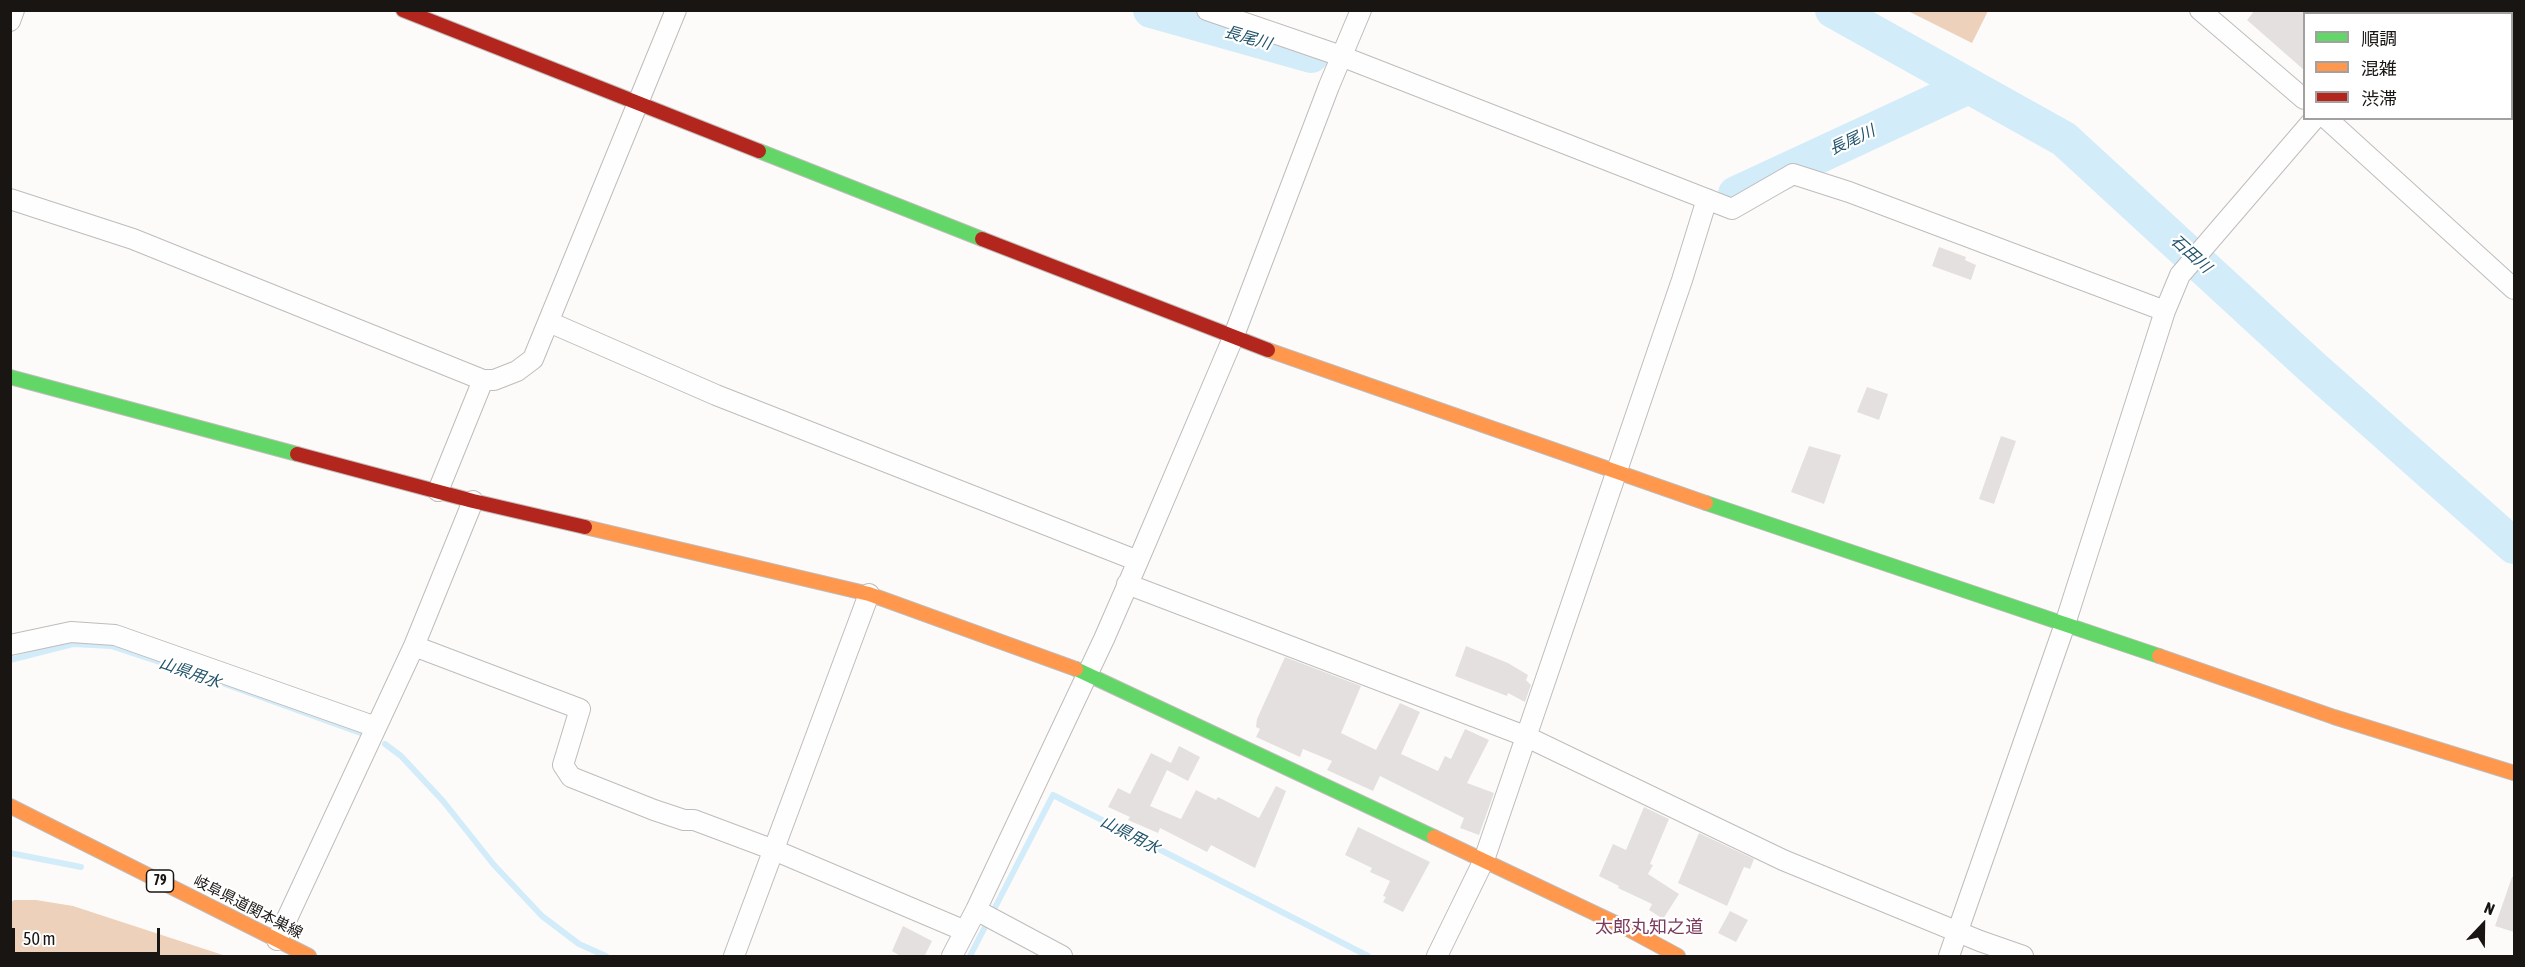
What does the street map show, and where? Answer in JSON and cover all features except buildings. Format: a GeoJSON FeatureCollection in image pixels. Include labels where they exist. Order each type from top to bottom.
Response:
{"type":"FeatureCollection","features":[{"type":"Feature","properties":{"kind":"street"},"geometry":{"type":"LineString","coordinates":[[10,21],[14,10]]}},
{"type":"Feature","properties":{"kind":"street"},"geometry":{"type":"LineString","coordinates":[[403,10],[1233,338],[1616,473],[2334,717],[2514,773]]}},
{"type":"Feature","properties":{"kind":"street"},"geometry":{"type":"LineString","coordinates":[[10,199],[133,239],[483,380],[502,378],[525,367],[533,359],[676,10]]}},
{"type":"Feature","properties":{"kind":"street"},"geometry":{"type":"LineString","coordinates":[[1207,10],[1341,56],[1732,209],[1793,174],[1849,192],[2165,311]]}},
{"type":"Feature","properties":{"kind":"street"},"geometry":{"type":"LineString","coordinates":[[952,957],[1138,561],[1233,338],[1341,56],[1361,10]]}},
{"type":"Feature","properties":{"kind":"street"},"geometry":{"type":"LineString","coordinates":[[2200,10],[2303,98]]}},
{"type":"Feature","properties":{"kind":"street"},"geometry":{"type":"LineString","coordinates":[[1949,957],[2065,624],[2165,311],[2180,275],[2313,120]]}},
{"type":"Feature","properties":{"kind":"street"},"geometry":{"type":"LineString","coordinates":[[2328,120],[2514,289]]}},
{"type":"Feature","properties":{"kind":"street"},"geometry":{"type":"LineString","coordinates":[[1437,957],[1484,860],[1682,280],[1707,199]]}},
{"type":"Feature","properties":{"kind":"street"},"geometry":{"type":"LineString","coordinates":[[549,322],[716,395],[1138,561]]}},
{"type":"Feature","properties":{"kind":"street"},"geometry":{"type":"LineString","coordinates":[[10,377],[473,501],[869,594],[1087,672],[1128,695],[1628,929],[1678,957]]}},
{"type":"Feature","properties":{"kind":"street"},"geometry":{"type":"LineString","coordinates":[[438,491],[483,380]]}},
{"type":"Feature","properties":{"kind":"street"},"geometry":{"type":"LineString","coordinates":[[277,940],[414,646],[473,501]]}},
{"type":"Feature","properties":{"kind":"street"},"geometry":{"type":"LineString","coordinates":[[1127,584],[1525,736],[1783,860],[2023,957]]}},
{"type":"Feature","properties":{"kind":"street"},"geometry":{"type":"LineString","coordinates":[[734,957],[869,594]]}},
{"type":"Feature","properties":{"kind":"street"},"geometry":{"type":"LineString","coordinates":[[10,645],[71,632],[115,635],[376,727]]}},
{"type":"Feature","properties":{"kind":"street"},"geometry":{"type":"LineString","coordinates":[[414,646],[580,709],[563,765],[571,777],[654,810],[684,820],[694,820],[774,850],[965,931]]}},
{"type":"Feature","properties":{"kind":"street","name":"岐阜県道関本巣線"},"geometry":{"type":"LineString","coordinates":[[10,806],[309,957]]}},
{"type":"Feature","properties":{"kind":"street"},"geometry":{"type":"LineString","coordinates":[[976,910],[1062,957]]}},
{"type":"Feature","properties":{"kind":"shaded area"},"geometry":{"type":"Polygon","coordinates":[[[1908,11],[1988,11],[1972,43],[1908,11]]]}},
{"type":"Feature","properties":{"kind":"shaded area"},"geometry":{"type":"Polygon","coordinates":[[[36,900],[73,906],[226,956],[11,956],[11,902],[36,900]]]}},
{"type":"Feature","properties":{"kind":"waterway","name":"長尾川"},"geometry":{"type":"LineString","coordinates":[[1151,10],[1311,55]]}},
{"type":"Feature","properties":{"kind":"waterway","name":"石田川"},"geometry":{"type":"LineString","coordinates":[[1833,10],[2064,139],[2313,368],[2514,546]]}},
{"type":"Feature","properties":{"kind":"waterway","name":"長尾川"},"geometry":{"type":"LineString","coordinates":[[1736,194],[1969,86]]}},
{"type":"Feature","properties":{"kind":"waterway","name":"山県用水"},"geometry":{"type":"LineString","coordinates":[[10,660],[73,644],[111,646],[199,675]]}},
{"type":"Feature","properties":{"kind":"waterway","name":"山県用水"},"geometry":{"type":"LineString","coordinates":[[225,684],[366,735]]}},
{"type":"Feature","properties":{"kind":"waterway","name":"山県用水"},"geometry":{"type":"LineString","coordinates":[[385,744],[401,756],[443,801],[494,865],[542,916],[579,944],[606,956]]}},
{"type":"Feature","properties":{"kind":"waterway","name":"山県用水"},"geometry":{"type":"LineString","coordinates":[[970,956],[1053,795],[1368,956]]}},
{"type":"Feature","properties":{"kind":"waterway"},"geometry":{"type":"LineString","coordinates":[[10,853],[81,867]]}},
{"type":"Feature","properties":{"kind":"traffic: fast"},"geometry":{"type":"LineString","coordinates":[[759,151],[982,239]]}},
{"type":"Feature","properties":{"kind":"traffic: fast"},"geometry":{"type":"LineString","coordinates":[[10,377],[297,454]]}},
{"type":"Feature","properties":{"kind":"traffic: fast"},"geometry":{"type":"LineString","coordinates":[[1706,503],[2159,656]]}},
{"type":"Feature","properties":{"kind":"traffic: fast"},"geometry":{"type":"LineString","coordinates":[[1076,669],[1434,837]]}},
{"type":"Feature","properties":{"kind":"traffic: slow"},"geometry":{"type":"LineString","coordinates":[[1268,350],[1706,503]]}},
{"type":"Feature","properties":{"kind":"traffic: slow"},"geometry":{"type":"LineString","coordinates":[[585,527],[869,594],[1076,669]]}},
{"type":"Feature","properties":{"kind":"traffic: slow"},"geometry":{"type":"LineString","coordinates":[[2159,656],[2334,717],[2514,773]]}},
{"type":"Feature","properties":{"kind":"traffic: slow"},"geometry":{"type":"LineString","coordinates":[[10,806],[309,956]]}},
{"type":"Feature","properties":{"kind":"traffic: slow"},"geometry":{"type":"LineString","coordinates":[[1434,837],[1628,929],[1678,956]]}},
{"type":"Feature","properties":{"kind":"traffic: jam"},"geometry":{"type":"LineString","coordinates":[[403,10],[759,151]]}},
{"type":"Feature","properties":{"kind":"traffic: jam"},"geometry":{"type":"LineString","coordinates":[[982,239],[1268,350]]}},
{"type":"Feature","properties":{"kind":"traffic: jam"},"geometry":{"type":"LineString","coordinates":[[297,454],[473,501],[585,527]]}},
{"type":"Feature","properties":{"kind":"district","name":"太郎丸知之道"},"geometry":{"type":"Point","coordinates":[1649,927]}}]}
